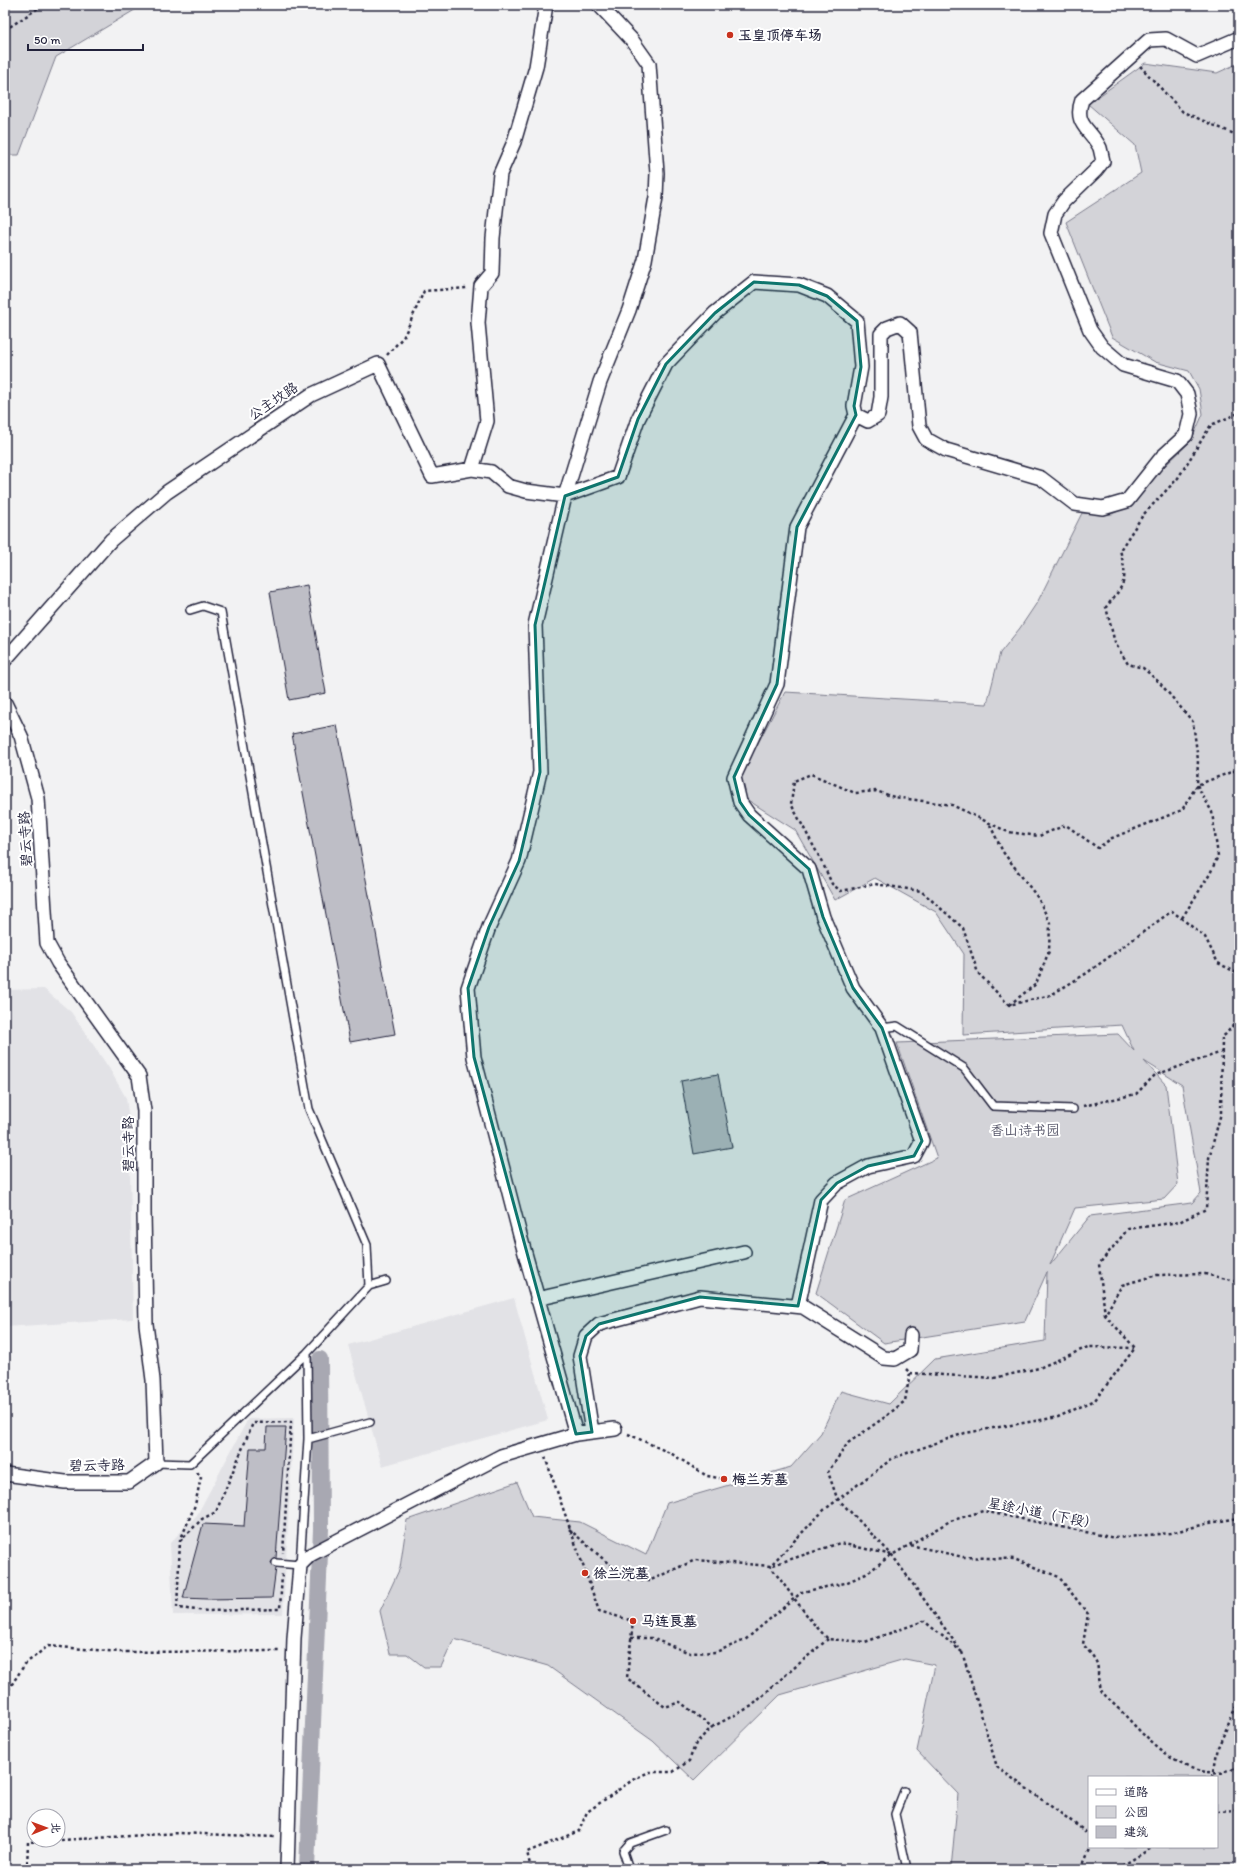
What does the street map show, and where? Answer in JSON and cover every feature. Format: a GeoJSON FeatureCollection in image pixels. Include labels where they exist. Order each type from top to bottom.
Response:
{"type":"FeatureCollection","features":[{"type":"Feature","properties":{"kind":"street"},"geometry":{"type":"LineString","coordinates":[[472,469],[487,421],[478,323],[481,286],[492,273],[493,238],[500,174],[514,142],[536,67],[546,5]]}},
{"type":"Feature","properties":{"kind":"street"},"geometry":{"type":"LineString","coordinates":[[576,1434],[537,1299],[474,1058],[468,988],[489,927],[520,861],[540,772],[535,625],[565,496],[600,382],[629,310],[645,260],[656,197],[656,151],[649,64],[632,40],[599,5]]}},
{"type":"Feature","properties":{"kind":"street"},"geometry":{"type":"LineString","coordinates":[[856,415],[868,421],[878,415],[881,397],[881,334],[887,328],[900,323],[910,332],[919,426],[926,439],[946,450],[1041,478],[1075,504],[1103,508],[1128,501],[1162,457],[1186,435],[1191,414],[1187,394],[1177,381],[1123,365],[1102,347],[1090,330],[1051,234],[1055,214],[1064,200],[1096,170],[1103,161],[1099,147],[1080,121],[1079,108],[1082,100],[1130,56],[1150,40],[1166,39],[1197,56],[1239,38]]}},
{"type":"Feature","properties":{"kind":"street"},"geometry":{"type":"LineString","coordinates":[[378,364],[432,476],[472,469],[490,472],[508,486],[526,491],[565,496],[618,478],[638,419],[666,364],[715,313],[754,282],[799,285],[827,296],[857,321],[861,367],[854,406],[856,415],[797,527],[777,684],[734,777],[740,802],[749,815],[809,869],[823,916],[852,988],[882,1028],[922,1141],[914,1156],[868,1166],[837,1184],[821,1200],[798,1306]]}},
{"type":"Feature","properties":{"kind":"street","name":"公主坟路"},"geometry":{"type":"LineString","coordinates":[[5,660],[111,540],[167,492],[311,395],[378,364]]}},
{"type":"Feature","properties":{"kind":"street","name":"碧云寺路"},"geometry":{"type":"LineString","coordinates":[[5,703],[21,736],[38,798],[47,943],[58,963],[139,1076],[144,1111],[146,1324],[153,1380],[156,1463],[129,1482],[65,1482],[5,1474]]}},
{"type":"Feature","properties":{"kind":"street"},"geometry":{"type":"LineString","coordinates":[[537,1299],[744,1252]]}},
{"type":"Feature","properties":{"kind":"street"},"geometry":{"type":"LineString","coordinates":[[592,1432],[580,1356],[586,1336],[599,1324],[700,1297],[802,1307],[884,1358],[895,1360],[910,1350],[911,1335]]}},
{"type":"Feature","properties":{"kind":"street"},"geometry":{"type":"LineString","coordinates":[[287,1869],[294,1650],[300,1565],[310,1555],[501,1456],[576,1434],[615,1429]]}},
{"type":"Feature","properties":{"kind":"lane"},"geometry":{"type":"LineString","coordinates":[[190,610],[203,606],[221,612],[309,1109],[367,1245],[369,1286]]}},
{"type":"Feature","properties":{"kind":"lane"},"geometry":{"type":"LineString","coordinates":[[882,1028],[897,1026],[964,1068],[993,1106],[1073,1109]]}},
{"type":"Feature","properties":{"kind":"lane"},"geometry":{"type":"LineString","coordinates":[[156,1463],[190,1464],[307,1353],[369,1286],[386,1281]]}},
{"type":"Feature","properties":{"kind":"lane"},"geometry":{"type":"LineString","coordinates":[[279,1564],[300,1565],[308,1438],[307,1353]]}},
{"type":"Feature","properties":{"kind":"lane"},"geometry":{"type":"LineString","coordinates":[[308,1438],[370,1422]]}},
{"type":"Feature","properties":{"kind":"lane"},"geometry":{"type":"LineString","coordinates":[[904,1791],[895,1814],[907,1869]]}},
{"type":"Feature","properties":{"kind":"lane"},"geometry":{"type":"LineString","coordinates":[[629,1869],[623,1851],[630,1843],[666,1830]]}},
{"type":"Feature","properties":{"kind":"path"},"geometry":{"type":"LineString","coordinates":[[5,30],[43,5]]}},
{"type":"Feature","properties":{"kind":"path"},"geometry":{"type":"LineString","coordinates":[[1130,56],[1183,112],[1239,136]]}},
{"type":"Feature","properties":{"kind":"path"},"geometry":{"type":"LineString","coordinates":[[378,364],[404,336],[424,291],[481,286]]}},
{"type":"Feature","properties":{"kind":"path"},"geometry":{"type":"LineString","coordinates":[[1009,1005],[978,973],[963,928],[921,890],[875,884],[841,891],[832,884],[821,858],[792,804],[794,781],[811,774],[855,793],[876,791],[894,797],[952,805],[990,825],[1008,832],[1039,836],[1066,825],[1098,848],[1112,838],[1182,810],[1197,785],[1198,760],[1193,722],[1159,682],[1143,668],[1128,664],[1115,643],[1106,607],[1121,589],[1126,570],[1120,550],[1143,515],[1178,478],[1211,425],[1239,412]]}},
{"type":"Feature","properties":{"kind":"path"},"geometry":{"type":"LineString","coordinates":[[1197,785],[1239,769]]}},
{"type":"Feature","properties":{"kind":"path"},"geometry":{"type":"LineString","coordinates":[[1182,918],[1210,874],[1218,856],[1212,812],[1197,785]]}},
{"type":"Feature","properties":{"kind":"path"},"geometry":{"type":"LineString","coordinates":[[990,825],[1003,852],[1038,898],[1050,923],[1049,951],[1036,984],[1009,1005]]}},
{"type":"Feature","properties":{"kind":"path"},"geometry":{"type":"LineString","coordinates":[[1009,1005],[1051,995],[1086,973],[1172,911],[1205,937],[1218,963],[1239,974]]}},
{"type":"Feature","properties":{"kind":"path"},"geometry":{"type":"LineString","coordinates":[[1135,1348],[1105,1315],[1099,1264],[1128,1229],[1179,1222],[1206,1209],[1208,1158],[1222,1113],[1222,1037],[1239,1018]]}},
{"type":"Feature","properties":{"kind":"path"},"geometry":{"type":"LineString","coordinates":[[1073,1109],[1136,1094],[1155,1075],[1222,1052]]}},
{"type":"Feature","properties":{"kind":"path"},"geometry":{"type":"LineString","coordinates":[[1105,1315],[1122,1285],[1157,1275],[1205,1274],[1239,1282]]}},
{"type":"Feature","properties":{"kind":"path"},"geometry":{"type":"LineString","coordinates":[[895,1360],[910,1373],[994,1378],[1039,1368],[1088,1347],[1135,1348]]}},
{"type":"Feature","properties":{"kind":"path"},"geometry":{"type":"LineString","coordinates":[[770,1566],[824,1510],[893,1458],[965,1433],[1058,1417],[1095,1400],[1135,1348]]}},
{"type":"Feature","properties":{"kind":"path"},"geometry":{"type":"LineString","coordinates":[[910,1373],[905,1401],[885,1418],[848,1443],[828,1472],[838,1498],[892,1555],[962,1652],[997,1767],[1088,1833]]}},
{"type":"Feature","properties":{"kind":"path"},"geometry":{"type":"LineString","coordinates":[[180,1541],[202,1519],[216,1512],[254,1423],[291,1422],[279,1564],[280,1609],[208,1611],[177,1608],[180,1541],[195,1505],[201,1478],[190,1464]]}},
{"type":"Feature","properties":{"kind":"path"},"geometry":{"type":"LineString","coordinates":[[615,1429],[647,1441],[672,1454],[707,1476],[724,1479]]}},
{"type":"Feature","properties":{"kind":"path"},"geometry":{"type":"LineString","coordinates":[[541,1445],[569,1530],[599,1612],[633,1621],[627,1678],[666,1706],[680,1702],[712,1726]]}},
{"type":"Feature","properties":{"kind":"path","name":"星途小道（下段）"},"geometry":{"type":"LineString","coordinates":[[631,1638],[651,1638],[690,1653],[716,1652],[745,1640],[802,1592],[845,1583],[866,1574],[892,1555],[950,1521],[983,1511],[1116,1538],[1171,1534],[1209,1523],[1239,1518]]}},
{"type":"Feature","properties":{"kind":"path"},"geometry":{"type":"LineString","coordinates":[[569,1530],[626,1579],[649,1581],[695,1560],[770,1566],[840,1543],[892,1555]]}},
{"type":"Feature","properties":{"kind":"path"},"geometry":{"type":"LineString","coordinates":[[910,1544],[963,1557],[1014,1559],[1059,1577],[1088,1614],[1083,1644],[1097,1662],[1100,1689],[1140,1732],[1174,1760],[1190,1769],[1213,1775],[1239,1767]]}},
{"type":"Feature","properties":{"kind":"path"},"geometry":{"type":"LineString","coordinates":[[770,1566],[812,1622],[828,1639],[866,1642],[924,1621],[962,1652]]}},
{"type":"Feature","properties":{"kind":"path"},"geometry":{"type":"LineString","coordinates":[[531,1869],[527,1852],[579,1831],[586,1812],[634,1779],[648,1772],[673,1772],[689,1761],[696,1743],[712,1726],[752,1706],[774,1685],[828,1639]]}},
{"type":"Feature","properties":{"kind":"path"},"geometry":{"type":"LineString","coordinates":[[5,1696],[25,1664],[48,1646],[120,1652],[294,1650]]}},
{"type":"Feature","properties":{"kind":"path"},"geometry":{"type":"LineString","coordinates":[[1213,1775],[1218,1747],[1239,1701]]}},
{"type":"Feature","properties":{"kind":"path"},"geometry":{"type":"LineString","coordinates":[[1218,1811],[1239,1810]]}},
{"type":"Feature","properties":{"kind":"path"},"geometry":{"type":"LineString","coordinates":[[27,1869],[28,1842],[180,1833],[288,1837]]}},
{"type":"Feature","properties":{"kind":"path"},"geometry":{"type":"LineString","coordinates":[[1080,1869],[1090,1848]]}},
{"type":"Feature","properties":{"kind":"path"},"geometry":{"type":"LineString","coordinates":[[1117,1869],[1151,1848]]}},
{"type":"Feature","properties":{"kind":"highlighted area"},"geometry":{"type":"Polygon","coordinates":[[[754,282],[799,285],[827,296],[857,321],[861,367],[854,406],[856,415],[797,527],[777,684],[734,777],[740,802],[749,815],[809,869],[823,917],[853,988],[882,1028],[922,1141],[914,1156],[868,1166],[837,1183],[821,1200],[798,1306],[700,1297],[599,1324],[586,1336],[580,1356],[592,1432],[576,1434],[474,1057],[468,988],[489,927],[519,861],[540,772],[535,625],[565,496],[618,477],[638,419],[666,364],[715,313],[754,282]]]}},
{"type":"Feature","properties":{"kind":"shaded area"},"geometry":{"type":"Polygon","coordinates":[[[44,989],[71,1012],[109,1068],[126,1098],[129,1119],[133,1319],[5,1327],[5,990],[44,989]]]}},
{"type":"Feature","properties":{"kind":"shaded area"},"geometry":{"type":"Polygon","coordinates":[[[514,1298],[548,1420],[382,1466],[348,1345],[514,1298]]]}},
{"type":"Feature","properties":{"kind":"shaded area"},"geometry":{"type":"Polygon","coordinates":[[[294,1418],[283,1614],[173,1615],[170,1543],[197,1515],[248,1419],[294,1418]]]}},
{"type":"Feature","properties":{"kind":"green space"},"geometry":{"type":"Polygon","coordinates":[[[5,5],[143,5],[56,57],[19,155],[5,155],[5,5]]]}},
{"type":"Feature","properties":{"kind":"green space","name":"香山诗书园"},"geometry":{"type":"Polygon","coordinates":[[[1145,63],[1217,73],[1239,63],[1239,1869],[951,1869],[958,1794],[917,1751],[935,1665],[905,1659],[780,1695],[694,1780],[653,1741],[548,1666],[454,1639],[441,1667],[424,1667],[407,1654],[390,1654],[380,1611],[400,1568],[407,1520],[517,1482],[532,1517],[580,1522],[646,1555],[667,1503],[791,1467],[821,1433],[841,1391],[889,1404],[935,1359],[1045,1341],[1047,1272],[1025,1321],[884,1343],[816,1293],[845,1200],[937,1158],[897,1043],[1118,1034],[1134,1051],[1122,1025],[963,1035],[964,954],[936,912],[875,878],[835,900],[795,830],[743,797],[740,777],[785,692],[987,704],[1000,653],[1020,628],[1038,601],[1082,513],[1112,514],[1133,504],[1142,488],[1191,441],[1203,414],[1199,389],[1189,371],[1155,362],[1112,337],[1066,222],[1141,173],[1135,145],[1088,104],[1145,63]],[[1144,1061],[1166,1085],[1178,1184],[1164,1199],[1075,1208],[1050,1265],[1090,1216],[1192,1203],[1201,1193],[1182,1085],[1144,1061]]]}},
{"type":"Feature","properties":{"kind":"building"},"geometry":{"type":"Polygon","coordinates":[[[307,585],[326,693],[289,700],[270,592],[307,585]]]}},
{"type":"Feature","properties":{"kind":"building"},"geometry":{"type":"Polygon","coordinates":[[[337,725],[395,1034],[350,1042],[292,734],[337,725]]]}},
{"type":"Feature","properties":{"kind":"building"},"geometry":{"type":"Polygon","coordinates":[[[718,1074],[732,1147],[694,1154],[681,1081],[718,1074]]]}},
{"type":"Feature","properties":{"kind":"building"},"geometry":{"type":"Polygon","coordinates":[[[267,1427],[286,1427],[276,1558],[271,1562],[276,1568],[272,1598],[183,1598],[203,1524],[244,1526],[250,1448],[266,1448],[267,1427]]]}},
{"type":"Feature","properties":{"kind":"waterway"},"geometry":{"type":"LineString","coordinates":[[307,1869],[321,1529],[320,1359]]}},
{"type":"Feature","properties":{"kind":"place","name":"玉皇顶停车场"},"geometry":{"type":"Point","coordinates":[730,35]}},
{"type":"Feature","properties":{"kind":"place","name":"梅兰芳墓"},"geometry":{"type":"Point","coordinates":[724,1479]}},
{"type":"Feature","properties":{"kind":"place","name":"徐兰浣墓"},"geometry":{"type":"Point","coordinates":[585,1573]}},
{"type":"Feature","properties":{"kind":"place","name":"马连良墓"},"geometry":{"type":"Point","coordinates":[633,1621]}}]}
